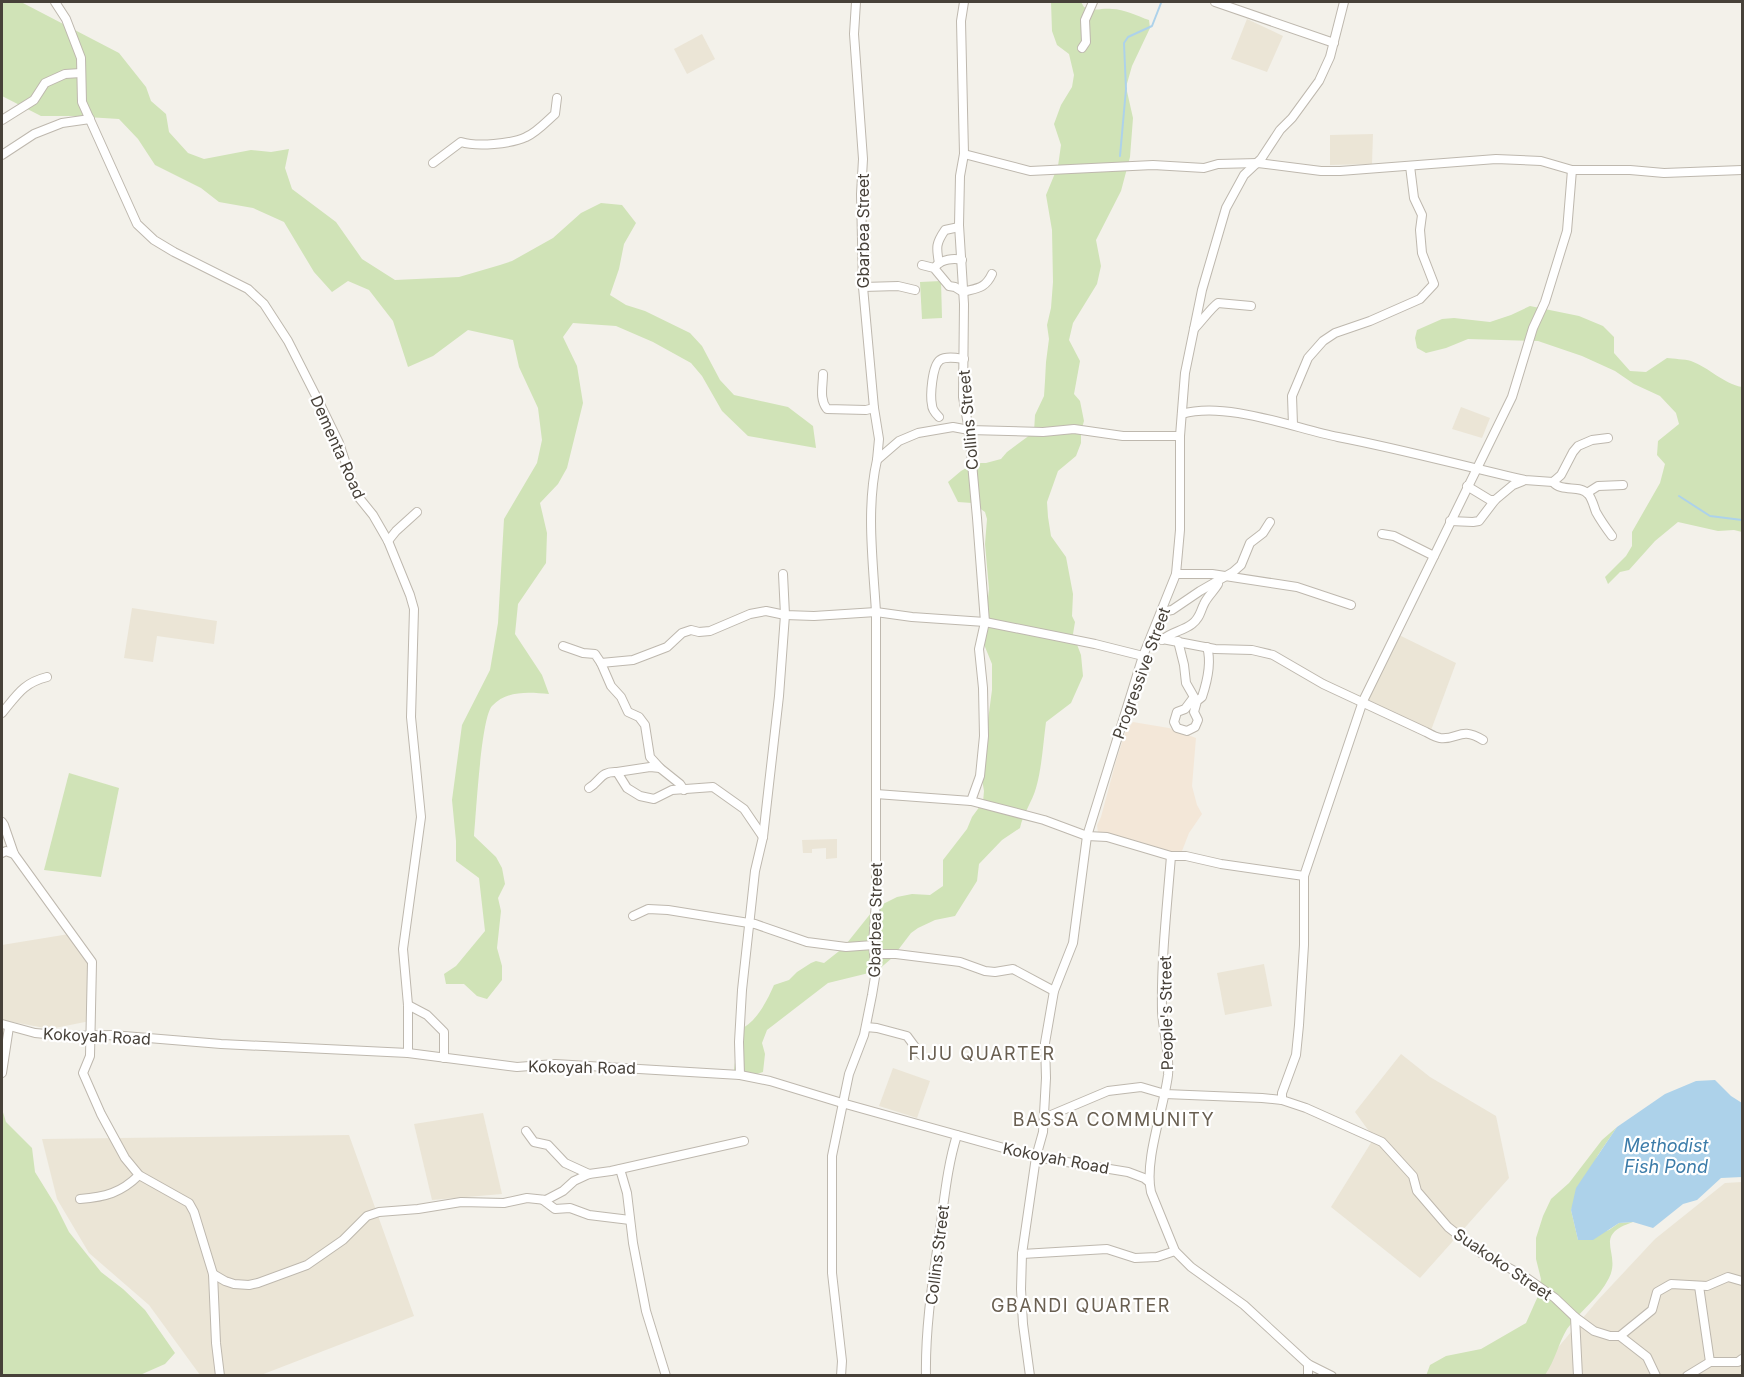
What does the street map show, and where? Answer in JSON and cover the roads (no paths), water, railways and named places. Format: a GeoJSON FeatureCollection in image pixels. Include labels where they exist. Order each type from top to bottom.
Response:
{"type":"FeatureCollection","features":[{"type":"Feature","properties":{"kind":"street","name":"Dementa Road"},"geometry":{"type":"LineString","coordinates":[[55,2],[66,19],[81,58],[82,102],[137,224],[154,240],[248,289],[264,304],[288,341],[319,402],[339,443],[356,494],[373,515],[388,542],[410,595],[414,609],[411,717],[421,818],[404,949],[408,1005],[408,1053]]}},
{"type":"Feature","properties":{"kind":"street","name":"Gbarbea Street"},"geometry":{"type":"LineString","coordinates":[[841,1376],[842,1360],[832,1273],[832,1156],[849,1074],[866,1028],[876,971],[874,949],[876,612],[871,567],[871,495],[879,439],[863,287],[861,194],[863,159],[854,34],[856,2]]}},
{"type":"Feature","properties":{"kind":"street","name":"Collins Street"},"geometry":{"type":"LineString","coordinates":[[964,2],[961,21],[964,154],[960,176],[959,227],[963,292],[963,397],[969,430],[985,622],[979,649],[984,736],[980,776],[971,801]]}},
{"type":"Feature","properties":{"kind":"street"},"geometry":{"type":"LineString","coordinates":[[1082,48],[1086,42],[1085,20],[1093,2]]}},
{"type":"Feature","properties":{"kind":"street"},"geometry":{"type":"LineString","coordinates":[[1215,2],[1334,43]]}},
{"type":"Feature","properties":{"kind":"street","name":"Progressive Street"},"geometry":{"type":"LineString","coordinates":[[1030,1376],[1023,1324],[1022,1254],[1036,1157],[1043,1132],[1045,1043],[1054,991],[1073,943],[1087,836],[1143,656],[1176,574],[1180,530],[1180,436],[1185,373],[1208,267],[1226,208],[1244,175],[1257,163],[1319,81],[1330,57],[1344,2]]}},
{"type":"Feature","properties":{"kind":"street"},"geometry":{"type":"LineString","coordinates":[[2,120],[34,100],[45,83],[65,74],[81,74]]}},
{"type":"Feature","properties":{"kind":"street"},"geometry":{"type":"LineString","coordinates":[[433,163],[461,142],[470,145],[527,137],[555,114],[557,98]]}},
{"type":"Feature","properties":{"kind":"street"},"geometry":{"type":"LineString","coordinates":[[2,155],[34,134],[62,123],[90,119]]}},
{"type":"Feature","properties":{"kind":"street"},"geometry":{"type":"LineString","coordinates":[[964,154],[1030,171],[1153,165],[1204,168],[1218,164],[1257,163],[1321,171],[1505,159],[1541,161],[1572,170],[1630,170],[1664,173],[1743,170]]}},
{"type":"Feature","properties":{"kind":"street"},"geometry":{"type":"LineString","coordinates":[[1293,425],[1292,396],[1308,358],[1323,341],[1335,333],[1370,321],[1420,299],[1434,284],[1422,253],[1420,230],[1422,215],[1414,198],[1410,166]]}},
{"type":"Feature","properties":{"kind":"street"},"geometry":{"type":"LineString","coordinates":[[1282,1100],[1282,1093],[1296,1055],[1299,1025],[1304,945],[1304,876],[1363,701],[1512,397],[1567,231],[1572,170]]}},
{"type":"Feature","properties":{"kind":"street"},"geometry":{"type":"LineString","coordinates":[[959,227],[945,230],[937,243],[936,265],[949,286],[963,292],[982,288],[992,274]]}},
{"type":"Feature","properties":{"kind":"street"},"geometry":{"type":"LineString","coordinates":[[922,265],[962,260]]}},
{"type":"Feature","properties":{"kind":"street"},"geometry":{"type":"LineString","coordinates":[[863,287],[898,286],[915,290]]}},
{"type":"Feature","properties":{"kind":"street"},"geometry":{"type":"LineString","coordinates":[[1194,329],[1218,303],[1251,306]]}},
{"type":"Feature","properties":{"kind":"street"},"geometry":{"type":"LineString","coordinates":[[939,417],[931,404],[936,365],[941,359],[964,359]]}},
{"type":"Feature","properties":{"kind":"street"},"geometry":{"type":"LineString","coordinates":[[823,374],[823,398],[826,409],[867,410],[874,408]]}},
{"type":"Feature","properties":{"kind":"street"},"geometry":{"type":"LineString","coordinates":[[1182,414],[1196,410],[1216,411],[1293,425],[1478,470],[1525,480],[1553,482],[1562,488],[1587,493],[1599,486],[1623,485]]}},
{"type":"Feature","properties":{"kind":"street"},"geometry":{"type":"LineString","coordinates":[[877,459],[899,441],[918,433],[953,428],[1043,432],[1066,429],[1090,430],[1123,436],[1180,436]]}},
{"type":"Feature","properties":{"kind":"street"},"geometry":{"type":"LineString","coordinates":[[1553,482],[1561,475],[1578,446],[1592,440],[1608,438]]}},
{"type":"Feature","properties":{"kind":"street"},"geometry":{"type":"LineString","coordinates":[[1450,521],[1479,521],[1495,500],[1513,484],[1525,480]]}},
{"type":"Feature","properties":{"kind":"street"},"geometry":{"type":"LineString","coordinates":[[1467,486],[1490,500],[1495,500]]}},
{"type":"Feature","properties":{"kind":"street"},"geometry":{"type":"LineString","coordinates":[[1587,493],[1602,523],[1612,536]]}},
{"type":"Feature","properties":{"kind":"street"},"geometry":{"type":"LineString","coordinates":[[388,542],[396,531],[417,512]]}},
{"type":"Feature","properties":{"kind":"street"},"geometry":{"type":"LineString","coordinates":[[1162,612],[1172,610],[1241,565],[1250,543],[1263,533],[1270,522]]}},
{"type":"Feature","properties":{"kind":"street"},"geometry":{"type":"LineString","coordinates":[[1382,534],[1394,536],[1434,556]]}},
{"type":"Feature","properties":{"kind":"street"},"geometry":{"type":"LineString","coordinates":[[740,1075],[742,990],[755,871],[763,837],[776,738],[785,615],[783,574]]}},
{"type":"Feature","properties":{"kind":"street"},"geometry":{"type":"LineString","coordinates":[[1176,574],[1212,574],[1224,578],[1309,589],[1352,604]]}},
{"type":"Feature","properties":{"kind":"street"},"geometry":{"type":"LineString","coordinates":[[1203,604],[1224,578]]}},
{"type":"Feature","properties":{"kind":"street"},"geometry":{"type":"LineString","coordinates":[[1162,640],[1194,623],[1202,612],[1200,591]]}},
{"type":"Feature","properties":{"kind":"street"},"geometry":{"type":"LineString","coordinates":[[601,663],[633,660],[656,653],[667,647],[682,633],[691,630],[710,631],[750,614],[766,611],[785,615],[814,616],[876,612],[985,622],[1143,656]]}},
{"type":"Feature","properties":{"kind":"street"},"geometry":{"type":"LineString","coordinates":[[1152,637],[1207,647],[1252,650],[1273,655],[1323,684],[1439,738],[1459,733],[1473,733],[1484,740]]}},
{"type":"Feature","properties":{"kind":"street"},"geometry":{"type":"LineString","coordinates":[[1178,641],[1186,683],[1194,697],[1185,708],[1178,712],[1174,722],[1177,728],[1187,731],[1195,727],[1198,720],[1194,712],[1197,700],[1202,698],[1209,667],[1210,656],[1207,647]]}},
{"type":"Feature","properties":{"kind":"street"},"geometry":{"type":"LineString","coordinates":[[563,646],[583,653],[595,654],[610,686],[621,697],[628,712],[639,717],[645,725],[650,757],[684,790]]}},
{"type":"Feature","properties":{"kind":"street"},"geometry":{"type":"LineString","coordinates":[[2,713],[30,682],[47,676]]}},
{"type":"Feature","properties":{"kind":"street"},"geometry":{"type":"LineString","coordinates":[[589,788],[608,771],[660,768]]}},
{"type":"Feature","properties":{"kind":"street"},"geometry":{"type":"LineString","coordinates":[[617,772],[627,789],[640,796],[654,799],[672,790],[713,787],[744,809],[763,837]]}},
{"type":"Feature","properties":{"kind":"street"},"geometry":{"type":"LineString","coordinates":[[876,794],[971,801],[1044,820],[1087,836],[1107,837],[1171,856],[1186,856],[1221,864],[1304,876]]}},
{"type":"Feature","properties":{"kind":"street"},"geometry":{"type":"LineString","coordinates":[[2,822],[14,854],[92,962],[90,1056],[83,1073],[101,1114],[125,1158],[139,1175],[189,1203],[194,1212],[213,1274],[220,1376]]}},
{"type":"Feature","properties":{"kind":"street"},"geometry":{"type":"LineString","coordinates":[[2,853],[6,851],[14,854]]}},
{"type":"Feature","properties":{"kind":"street","name":"People's Street"},"geometry":{"type":"LineString","coordinates":[[1149,1182],[1165,1094],[1168,1064],[1162,1010],[1171,856]]}},
{"type":"Feature","properties":{"kind":"street"},"geometry":{"type":"LineString","coordinates":[[633,916],[648,909],[669,910],[750,923],[807,942],[960,962],[995,972],[1013,969],[1054,991]]}},
{"type":"Feature","properties":{"kind":"street"},"geometry":{"type":"LineString","coordinates":[[408,1005],[427,1015],[444,1032],[444,1058]]}},
{"type":"Feature","properties":{"kind":"street"},"geometry":{"type":"LineString","coordinates":[[2,1073],[5,1025]]}},
{"type":"Feature","properties":{"kind":"street","name":"Kokoyah Road"},"geometry":{"type":"LineString","coordinates":[[5,1025],[35,1033],[67,1036],[91,1035],[408,1053],[517,1067],[555,1064],[740,1075],[770,1081],[1036,1157],[1128,1172],[1149,1182]]}},
{"type":"Feature","properties":{"kind":"street"},"geometry":{"type":"LineString","coordinates":[[866,1028],[878,1028],[907,1036],[921,1055]]}},
{"type":"Feature","properties":{"kind":"street","name":"Suakoko Street"},"geometry":{"type":"LineString","coordinates":[[1044,1118],[1108,1091],[1141,1087],[1165,1094],[1282,1100],[1306,1108],[1382,1142],[1413,1176],[1418,1191],[1448,1227],[1481,1253],[1524,1276],[1555,1298],[1594,1331],[1610,1336],[1620,1336]]}},
{"type":"Feature","properties":{"kind":"street"},"geometry":{"type":"LineString","coordinates":[[526,1131],[534,1142],[548,1145],[565,1163],[589,1174]]}},
{"type":"Feature","properties":{"kind":"street","name":"Collins Street"},"geometry":{"type":"LineString","coordinates":[[926,1376],[930,1305],[936,1255],[949,1161],[957,1136]]}},
{"type":"Feature","properties":{"kind":"street"},"geometry":{"type":"LineString","coordinates":[[543,1200],[563,1191],[574,1181],[589,1174],[744,1141]]}},
{"type":"Feature","properties":{"kind":"street"},"geometry":{"type":"LineString","coordinates":[[620,1169],[627,1193],[646,1311],[666,1376]]}},
{"type":"Feature","properties":{"kind":"street"},"geometry":{"type":"LineString","coordinates":[[80,1199],[99,1198],[123,1190],[139,1175]]}},
{"type":"Feature","properties":{"kind":"street"},"geometry":{"type":"LineString","coordinates":[[1149,1182],[1175,1251],[1191,1267],[1244,1305],[1308,1364],[1332,1376]]}},
{"type":"Feature","properties":{"kind":"street"},"geometry":{"type":"LineString","coordinates":[[213,1274],[225,1281],[249,1285],[289,1272],[307,1265],[326,1253],[360,1221],[379,1212],[461,1202],[504,1203],[527,1198],[543,1200],[555,1209],[570,1208],[589,1215],[630,1220]]}},
{"type":"Feature","properties":{"kind":"street"},"geometry":{"type":"LineString","coordinates":[[1022,1254],[1107,1249],[1135,1258],[1157,1257],[1175,1251]]}},
{"type":"Feature","properties":{"kind":"street"},"geometry":{"type":"LineString","coordinates":[[1656,1376],[1647,1357],[1620,1336],[1652,1310],[1657,1292],[1671,1284],[1707,1286],[1728,1277],[1743,1281]]}},
{"type":"Feature","properties":{"kind":"street"},"geometry":{"type":"LineString","coordinates":[[1699,1286],[1710,1362]]}},
{"type":"Feature","properties":{"kind":"street"},"geometry":{"type":"LineString","coordinates":[[1575,1317],[1578,1376]]}},
{"type":"Feature","properties":{"kind":"street"},"geometry":{"type":"LineString","coordinates":[[1687,1376],[1710,1362],[1738,1362],[1743,1359]]}},
{"type":"Feature","properties":{"kind":"street"},"geometry":{"type":"LineString","coordinates":[[1308,1364],[1308,1376]]}},
{"type":"Feature","properties":{"kind":"water","name":"Methodist Fish Pond"},"geometry":{"type":"Polygon","coordinates":[[[1715,1080],[1731,1096],[1742,1103],[1742,1177],[1721,1178],[1697,1200],[1683,1204],[1653,1228],[1633,1222],[1619,1223],[1593,1240],[1578,1240],[1571,1210],[1576,1188],[1617,1127],[1665,1094],[1696,1081],[1715,1080]]]}},
{"type":"Feature","properties":{"kind":"waterway"},"geometry":{"type":"LineString","coordinates":[[1120,156],[1126,89],[1124,43],[1128,37],[1152,26],[1161,3]]}},
{"type":"Feature","properties":{"kind":"waterway"},"geometry":{"type":"LineString","coordinates":[[1679,496],[1710,516],[1742,520]]}},
{"type":"Feature","properties":{"kind":"district","name":"FIJU QUARTER"},"geometry":{"type":"Point","coordinates":[982,1054]}},
{"type":"Feature","properties":{"kind":"district","name":"BASSA COMMUNITY"},"geometry":{"type":"Point","coordinates":[1114,1120]}},
{"type":"Feature","properties":{"kind":"district","name":"GBANDI QUARTER"},"geometry":{"type":"Point","coordinates":[1081,1306]}}]}
